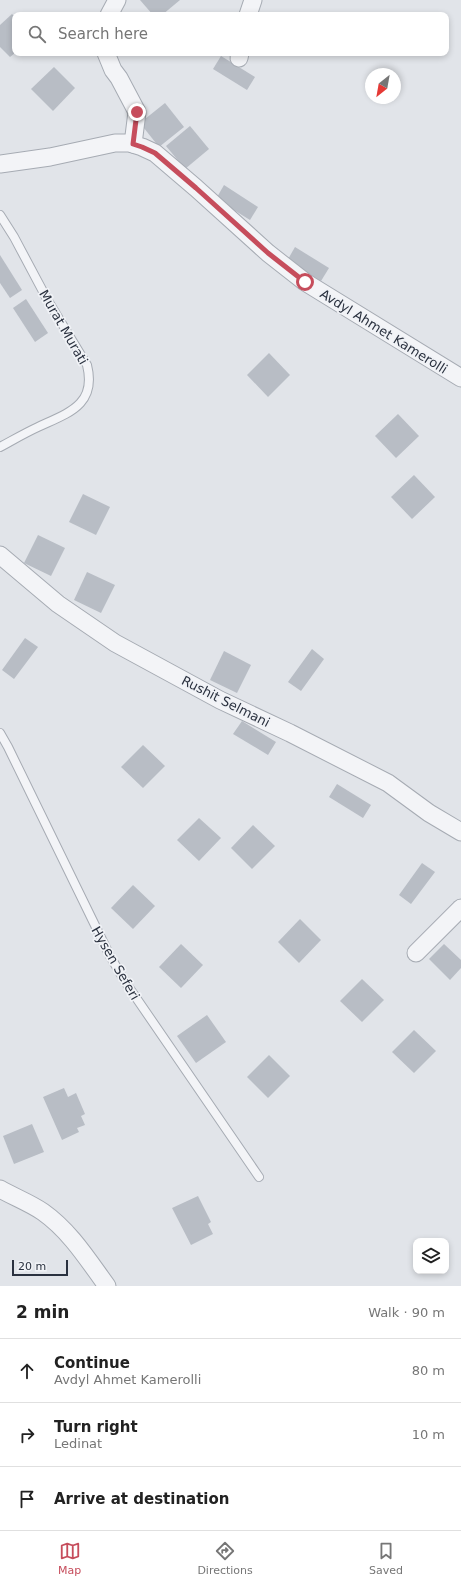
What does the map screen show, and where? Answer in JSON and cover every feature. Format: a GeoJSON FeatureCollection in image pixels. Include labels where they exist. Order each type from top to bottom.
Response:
{"type":"FeatureCollection","features":[{"type":"Feature","properties":{"kind":"street"},"geometry":{"type":"LineString","coordinates":[[110,12],[117,0]]}},
{"type":"Feature","properties":{"kind":"street"},"geometry":{"type":"LineString","coordinates":[[249,12],[253,0]]}},
{"type":"Feature","properties":{"kind":"street"},"geometry":{"type":"LineString","coordinates":[[107,56],[113,70],[119,78],[137,112],[133,144]]}},
{"type":"Feature","properties":{"kind":"street","name":"Avdyl Ahmet Kamerolli"},"geometry":{"type":"LineString","coordinates":[[0,164],[50,157],[115,143],[133,144],[155,153],[268,253],[305,282],[461,378]]}},
{"type":"Feature","properties":{"kind":"street","name":"Rushit Selmani"},"geometry":{"type":"LineString","coordinates":[[0,555],[58,604],[115,643],[220,700],[290,733],[388,783],[429,813],[461,832]]}},
{"type":"Feature","properties":{"kind":"street"},"geometry":{"type":"LineString","coordinates":[[416,953],[461,908]]}},
{"type":"Feature","properties":{"kind":"street"},"geometry":{"type":"LineString","coordinates":[[0,1189],[43,1212],[56,1223],[68,1234],[107,1286]]}},
{"type":"Feature","properties":{"kind":"lane","name":"Murat Murati"},"geometry":{"type":"LineString","coordinates":[[0,215],[87,365],[89,384],[81,403],[73,410],[22,434],[0,447]]}},
{"type":"Feature","properties":{"kind":"lane","name":"Hysen Seferi"},"geometry":{"type":"LineString","coordinates":[[0,733],[110,956],[126,983],[259,1177]]}},
{"type":"Feature","properties":{"kind":"building"},"geometry":{"type":"Polygon","coordinates":[[[140,0],[180,0],[166,12],[150,12],[140,0]]]}},
{"type":"Feature","properties":{"kind":"building"},"geometry":{"type":"Polygon","coordinates":[[[12,14],[12,55],[10,57],[0,47],[0,25],[12,14]]]}},
{"type":"Feature","properties":{"kind":"building"},"geometry":{"type":"Polygon","coordinates":[[[221,56],[255,77],[247,90],[213,69],[221,56]]]}},
{"type":"Feature","properties":{"kind":"building"},"geometry":{"type":"Polygon","coordinates":[[[54,67],[75,88],[53,111],[31,89],[54,67]]]}},
{"type":"Feature","properties":{"kind":"building"},"geometry":{"type":"Polygon","coordinates":[[[165,103],[184,127],[159,147],[140,123],[165,103]]]}},
{"type":"Feature","properties":{"kind":"building"},"geometry":{"type":"Polygon","coordinates":[[[190,126],[209,149],[185,169],[166,146],[190,126]]]}},
{"type":"Feature","properties":{"kind":"building"},"geometry":{"type":"Polygon","coordinates":[[[224,185],[258,207],[250,220],[216,199],[224,185]]]}},
{"type":"Feature","properties":{"kind":"building"},"geometry":{"type":"Polygon","coordinates":[[[295,247],[329,268],[321,281],[287,261],[295,247]]]}},
{"type":"Feature","properties":{"kind":"building"},"geometry":{"type":"Polygon","coordinates":[[[0,255],[22,290],[10,298],[0,283],[0,255]]]}},
{"type":"Feature","properties":{"kind":"building"},"geometry":{"type":"Polygon","coordinates":[[[26,299],[48,333],[35,342],[13,308],[26,299]]]}},
{"type":"Feature","properties":{"kind":"building"},"geometry":{"type":"Polygon","coordinates":[[[269,353],[290,375],[268,397],[247,375],[269,353]]]}},
{"type":"Feature","properties":{"kind":"building"},"geometry":{"type":"Polygon","coordinates":[[[398,414],[419,436],[396,458],[375,436],[398,414]]]}},
{"type":"Feature","properties":{"kind":"building"},"geometry":{"type":"Polygon","coordinates":[[[414,475],[435,497],[412,519],[391,497],[414,475]]]}},
{"type":"Feature","properties":{"kind":"building"},"geometry":{"type":"Polygon","coordinates":[[[83,494],[110,507],[96,535],[69,522],[83,494]]]}},
{"type":"Feature","properties":{"kind":"building"},"geometry":{"type":"Polygon","coordinates":[[[38,535],[65,548],[51,576],[24,563],[38,535]]]}},
{"type":"Feature","properties":{"kind":"building"},"geometry":{"type":"Polygon","coordinates":[[[87,572],[115,585],[101,613],[74,600],[87,572]]]}},
{"type":"Feature","properties":{"kind":"building"},"geometry":{"type":"Polygon","coordinates":[[[25,638],[38,647],[14,679],[2,670],[25,638]]]}},
{"type":"Feature","properties":{"kind":"building"},"geometry":{"type":"Polygon","coordinates":[[[312,649],[324,659],[301,691],[288,682],[312,649]]]}},
{"type":"Feature","properties":{"kind":"building"},"geometry":{"type":"Polygon","coordinates":[[[224,651],[251,665],[237,693],[210,680],[224,651]]]}},
{"type":"Feature","properties":{"kind":"building"},"geometry":{"type":"Polygon","coordinates":[[[242,721],[276,742],[268,755],[233,734],[242,721]]]}},
{"type":"Feature","properties":{"kind":"building"},"geometry":{"type":"Polygon","coordinates":[[[143,745],[165,766],[143,788],[121,767],[143,745]]]}},
{"type":"Feature","properties":{"kind":"building"},"geometry":{"type":"Polygon","coordinates":[[[337,784],[371,805],[363,818],[329,797],[337,784]]]}},
{"type":"Feature","properties":{"kind":"building"},"geometry":{"type":"Polygon","coordinates":[[[199,818],[221,838],[199,861],[177,840],[199,818]]]}},
{"type":"Feature","properties":{"kind":"building"},"geometry":{"type":"Polygon","coordinates":[[[253,825],[275,846],[252,869],[231,848],[253,825]]]}},
{"type":"Feature","properties":{"kind":"building"},"geometry":{"type":"Polygon","coordinates":[[[422,863],[435,872],[411,904],[399,895],[422,863]]]}},
{"type":"Feature","properties":{"kind":"building"},"geometry":{"type":"Polygon","coordinates":[[[133,885],[155,906],[133,929],[111,908],[133,885]]]}},
{"type":"Feature","properties":{"kind":"building"},"geometry":{"type":"Polygon","coordinates":[[[300,919],[321,940],[299,963],[278,942],[300,919]]]}},
{"type":"Feature","properties":{"kind":"building"},"geometry":{"type":"Polygon","coordinates":[[[181,944],[203,965],[181,988],[159,967],[181,944]]]}},
{"type":"Feature","properties":{"kind":"building"},"geometry":{"type":"Polygon","coordinates":[[[444,944],[461,960],[461,968],[450,980],[429,959],[444,944]]]}},
{"type":"Feature","properties":{"kind":"building"},"geometry":{"type":"Polygon","coordinates":[[[362,979],[384,1000],[362,1022],[340,1001],[362,979]]]}},
{"type":"Feature","properties":{"kind":"building"},"geometry":{"type":"Polygon","coordinates":[[[207,1015],[226,1042],[196,1063],[177,1036],[207,1015]]]}},
{"type":"Feature","properties":{"kind":"building"},"geometry":{"type":"Polygon","coordinates":[[[414,1030],[436,1051],[414,1073],[392,1052],[414,1030]]]}},
{"type":"Feature","properties":{"kind":"building"},"geometry":{"type":"Polygon","coordinates":[[[269,1055],[290,1076],[268,1098],[247,1077],[269,1055]]]}},
{"type":"Feature","properties":{"kind":"building"},"geometry":{"type":"Polygon","coordinates":[[[64,1088],[68,1097],[76,1093],[85,1114],[81,1116],[85,1125],[77,1128],[79,1132],[62,1140],[43,1097],[64,1088]]]}},
{"type":"Feature","properties":{"kind":"building"},"geometry":{"type":"Polygon","coordinates":[[[32,1124],[44,1152],[14,1164],[3,1136],[32,1124]]]}},
{"type":"Feature","properties":{"kind":"building"},"geometry":{"type":"Polygon","coordinates":[[[198,1196],[211,1222],[208,1224],[213,1234],[191,1245],[172,1208],[198,1196]]]}},
{"type":"Feature","properties":{"kind":"route"},"geometry":{"type":"LineString","coordinates":[[137,112],[133,144],[155,153],[268,253],[305,282]]}}]}
